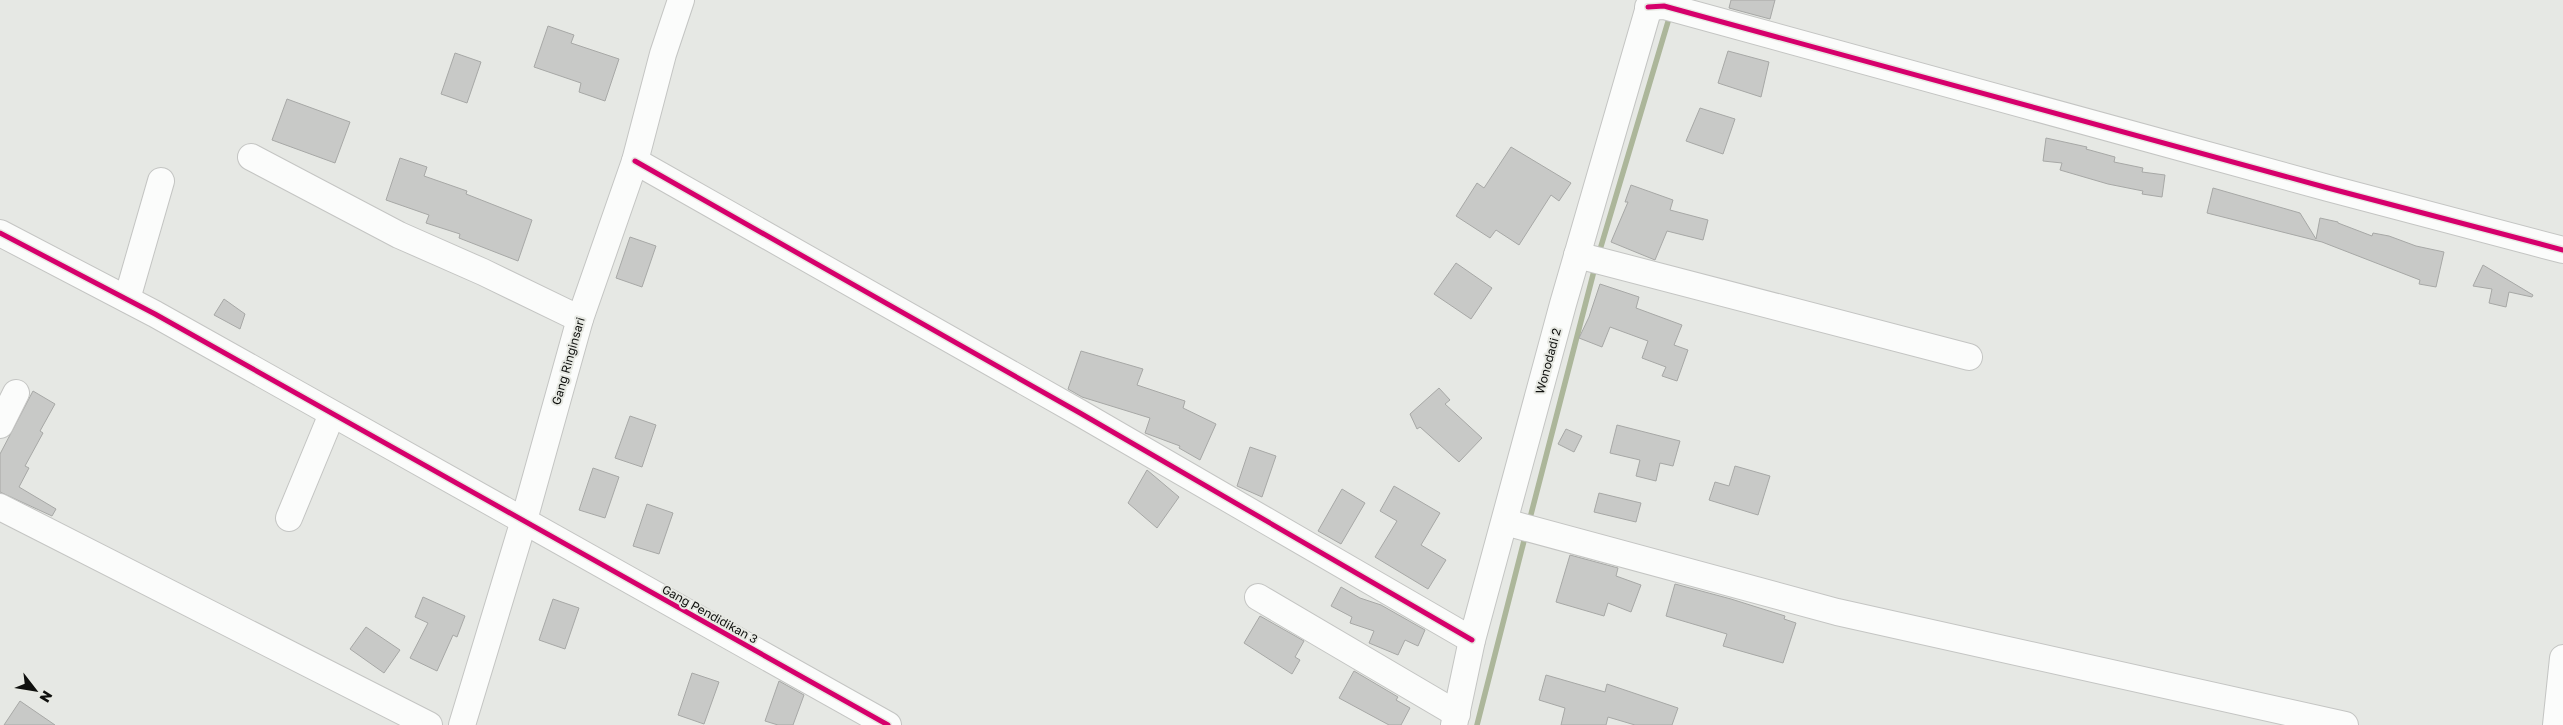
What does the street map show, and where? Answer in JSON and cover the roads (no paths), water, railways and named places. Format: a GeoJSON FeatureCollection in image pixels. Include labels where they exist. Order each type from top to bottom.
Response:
{"type":"FeatureCollection","features":[{"type":"Feature","properties":{"kind":"street","name":"Gang Ringinsari"},"geometry":{"type":"LineString","coordinates":[[462,725],[524,520],[580,319],[634,161],[663,54],[681,0]]}},
{"type":"Feature","properties":{"kind":"street"},"geometry":{"type":"LineString","coordinates":[[1654,4],[2563,250]]}},
{"type":"Feature","properties":{"kind":"street","name":"Wonodadi 2"},"geometry":{"type":"LineString","coordinates":[[1456,720],[1472,640],[1579,255],[1654,4]]}},
{"type":"Feature","properties":{"kind":"street"},"geometry":{"type":"LineString","coordinates":[[251,157],[400,235],[483,272],[580,319]]}},
{"type":"Feature","properties":{"kind":"street"},"geometry":{"type":"LineString","coordinates":[[634,161],[1080,413],[1472,640]]}},
{"type":"Feature","properties":{"kind":"street"},"geometry":{"type":"LineString","coordinates":[[127,299],[161,181]]}},
{"type":"Feature","properties":{"kind":"street","name":"Gang Pendidikan 3"},"geometry":{"type":"LineString","coordinates":[[0,233],[127,299],[888,725]]}},
{"type":"Feature","properties":{"kind":"street"},"geometry":{"type":"LineString","coordinates":[[1579,255],[1608,261],[1970,357]]}},
{"type":"Feature","properties":{"kind":"street"},"geometry":{"type":"LineString","coordinates":[[0,425],[16,393]]}},
{"type":"Feature","properties":{"kind":"street"},"geometry":{"type":"LineString","coordinates":[[289,518],[332,414]]}},
{"type":"Feature","properties":{"kind":"street"},"geometry":{"type":"LineString","coordinates":[[0,507],[429,725]]}},
{"type":"Feature","properties":{"kind":"street"},"geometry":{"type":"LineString","coordinates":[[1505,522],[1837,612],[2345,725]]}},
{"type":"Feature","properties":{"kind":"street"},"geometry":{"type":"LineString","coordinates":[[1258,598],[1456,720]]}},
{"type":"Feature","properties":{"kind":"street"},"geometry":{"type":"LineString","coordinates":[[2556,725],[2563,658]]}},
{"type":"Feature","properties":{"kind":"waterway"},"geometry":{"type":"LineString","coordinates":[[1599,253],[1670,15]]}},
{"type":"Feature","properties":{"kind":"waterway"},"geometry":{"type":"LineString","coordinates":[[1529,522],[1595,267]]}},
{"type":"Feature","properties":{"kind":"waterway"},"geometry":{"type":"LineString","coordinates":[[1477,725],[1526,533]]}}]}
